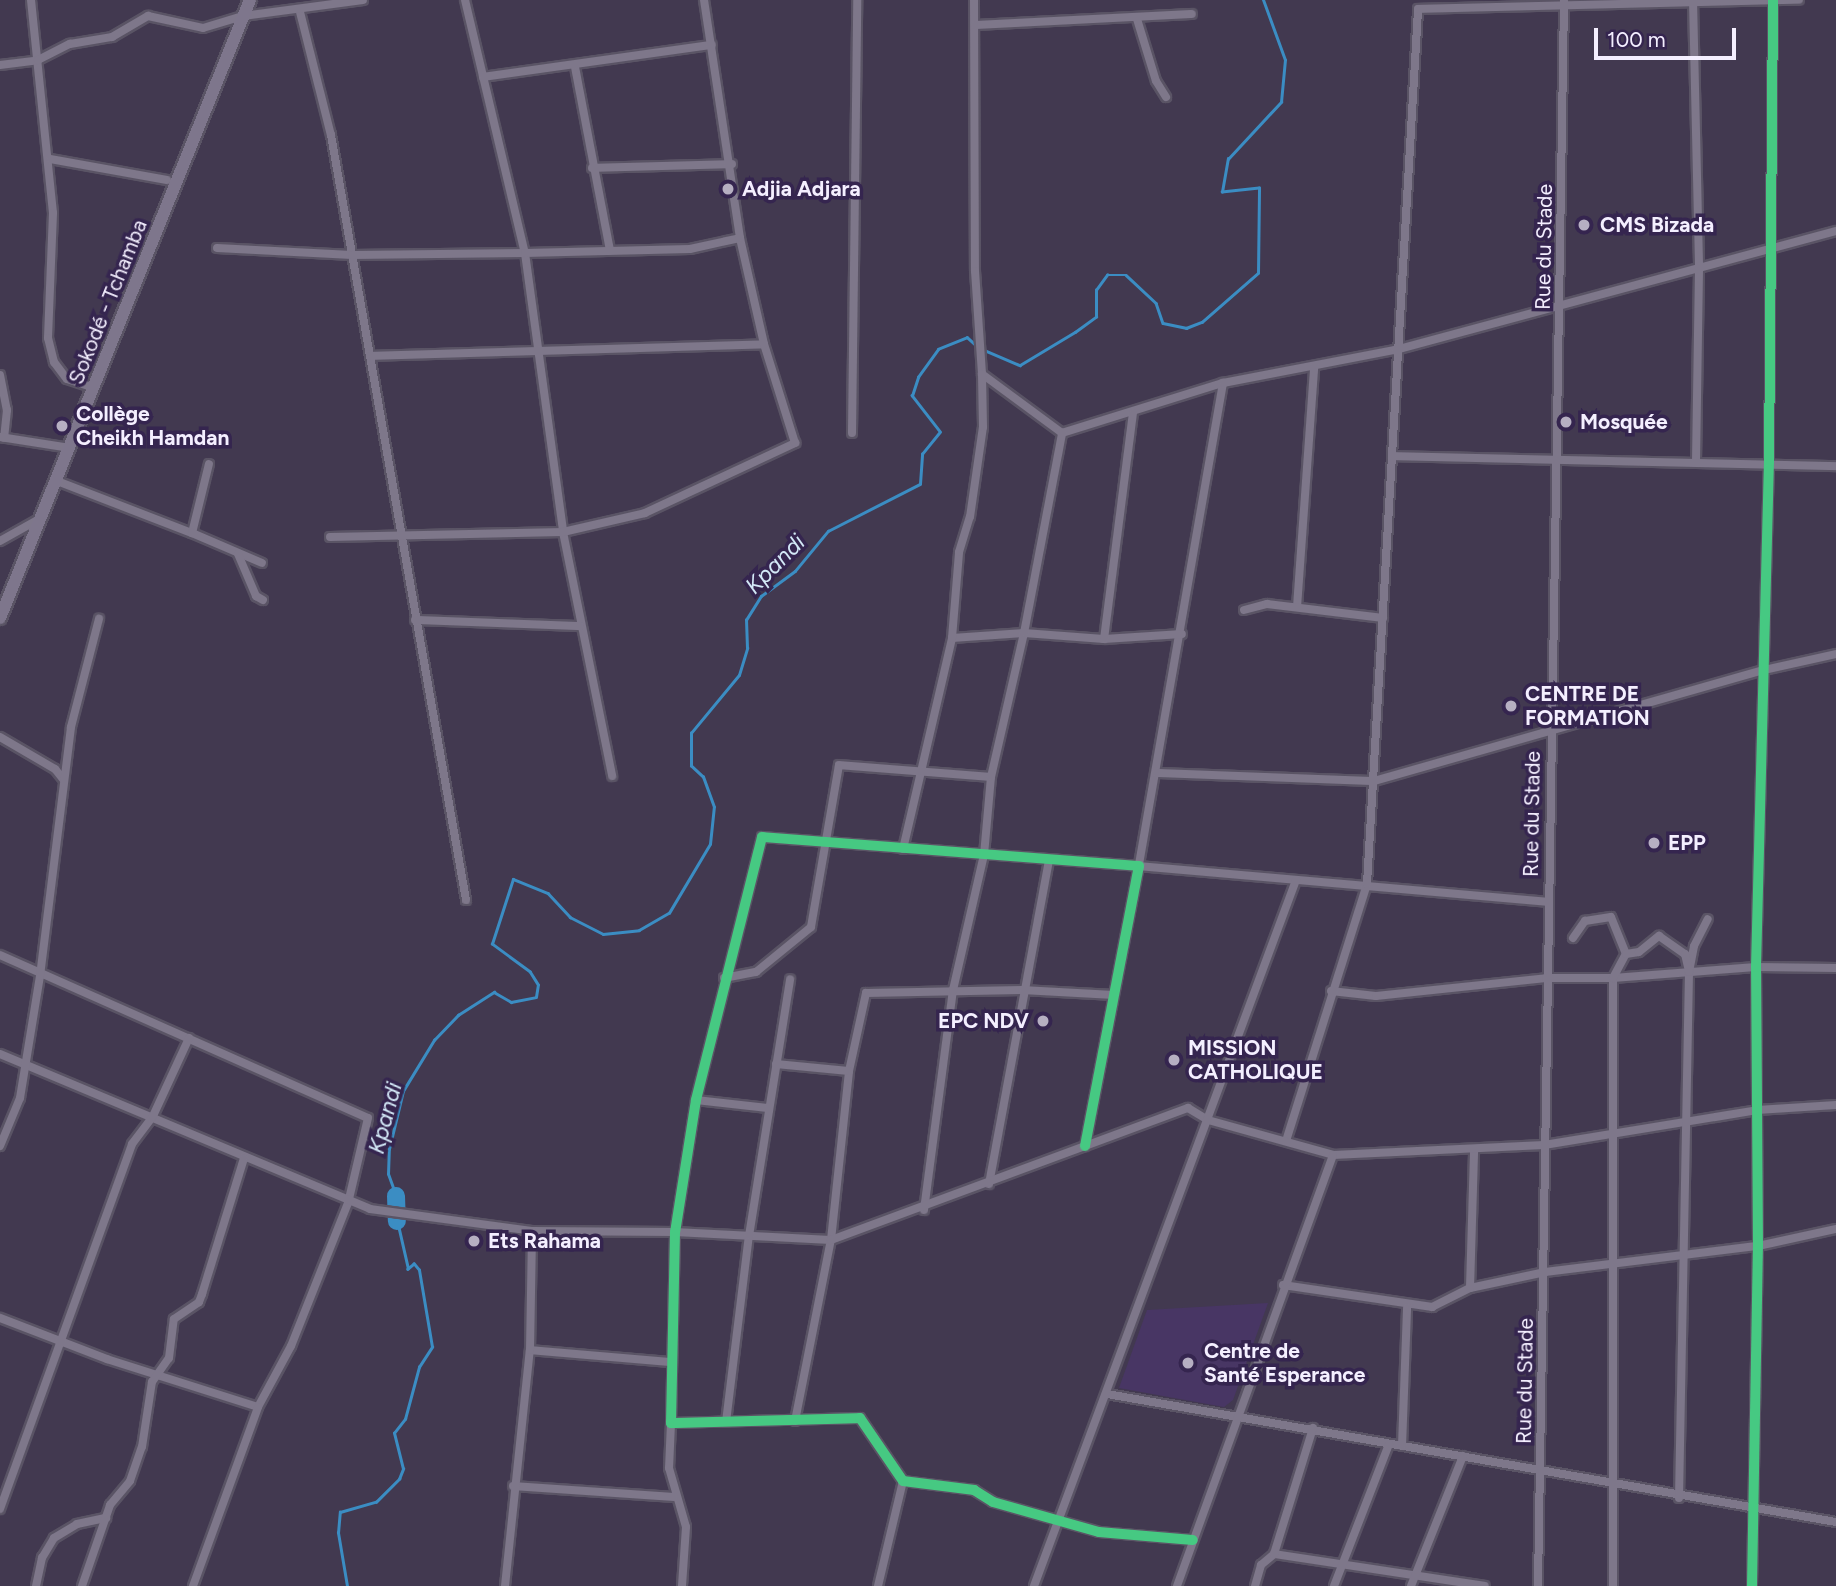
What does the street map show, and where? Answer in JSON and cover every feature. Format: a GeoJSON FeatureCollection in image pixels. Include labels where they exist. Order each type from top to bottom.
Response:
{"type":"FeatureCollection","features":[{"type":"Feature","properties":{"kind":"main road","name":"Sokodé - Tchamba"},"geometry":{"type":"LineString","coordinates":[[0,618],[250,0]]}},
{"type":"Feature","properties":{"kind":"street"},"geometry":{"type":"LineString","coordinates":[[31,0],[50,159],[53,213],[48,338],[54,362],[66,379],[94,388]]}},
{"type":"Feature","properties":{"kind":"street"},"geometry":{"type":"LineString","coordinates":[[0,65],[38,60],[70,44],[112,37],[148,16],[203,27],[243,16],[300,12],[363,0]]}},
{"type":"Feature","properties":{"kind":"street"},"geometry":{"type":"LineString","coordinates":[[465,0],[525,253],[563,532],[580,626],[601,710],[612,776]]}},
{"type":"Feature","properties":{"kind":"street"},"geometry":{"type":"LineString","coordinates":[[330,537],[404,532],[563,532],[645,513],[795,443],[764,344],[740,238],[732,164],[704,0]]}},
{"type":"Feature","properties":{"kind":"street"},"geometry":{"type":"LineString","coordinates":[[852,433],[857,0]]}},
{"type":"Feature","properties":{"kind":"street"},"geometry":{"type":"LineString","coordinates":[[903,849],[952,638],[959,552],[970,517],[983,427],[974,0]]}},
{"type":"Feature","properties":{"kind":"street"},"geometry":{"type":"LineString","coordinates":[[1286,1141],[1331,990],[1367,884],[1392,456],[1395,350],[1418,4],[1799,0]]}},
{"type":"Feature","properties":{"kind":"street"},"geometry":{"type":"LineString","coordinates":[[1752,1586],[1758,1246],[1756,967],[1769,462],[1773,1]]}},
{"type":"Feature","properties":{"kind":"street"},"geometry":{"type":"LineString","coordinates":[[1693,2],[1699,270],[1696,462]]}},
{"type":"Feature","properties":{"kind":"street","name":"Rue du Stade"},"geometry":{"type":"LineString","coordinates":[[1538,1586],[1564,3]]}},
{"type":"Feature","properties":{"kind":"street"},"geometry":{"type":"LineString","coordinates":[[300,12],[331,135],[404,532],[415,620],[466,900]]}},
{"type":"Feature","properties":{"kind":"street"},"geometry":{"type":"LineString","coordinates":[[975,25],[1137,19],[1192,14]]}},
{"type":"Feature","properties":{"kind":"street"},"geometry":{"type":"LineString","coordinates":[[1137,19],[1156,81],[1166,97]]}},
{"type":"Feature","properties":{"kind":"street"},"geometry":{"type":"LineString","coordinates":[[483,78],[575,67],[712,45]]}},
{"type":"Feature","properties":{"kind":"street"},"geometry":{"type":"LineString","coordinates":[[575,67],[592,168],[610,251]]}},
{"type":"Feature","properties":{"kind":"street"},"geometry":{"type":"LineString","coordinates":[[50,159],[167,180]]}},
{"type":"Feature","properties":{"kind":"street"},"geometry":{"type":"LineString","coordinates":[[592,168],[732,164]]}},
{"type":"Feature","properties":{"kind":"street"},"geometry":{"type":"LineString","coordinates":[[1062,433],[1223,383],[1314,368],[1561,309],[1836,231]]}},
{"type":"Feature","properties":{"kind":"street"},"geometry":{"type":"LineString","coordinates":[[217,248],[352,256],[525,253],[690,249],[740,238]]}},
{"type":"Feature","properties":{"kind":"street"},"geometry":{"type":"LineString","coordinates":[[371,356],[540,354],[764,344]]}},
{"type":"Feature","properties":{"kind":"street"},"geometry":{"type":"LineString","coordinates":[[1297,607],[1314,368]]}},
{"type":"Feature","properties":{"kind":"street"},"geometry":{"type":"LineString","coordinates":[[982,374],[1062,433]]}},
{"type":"Feature","properties":{"kind":"street"},"geometry":{"type":"LineString","coordinates":[[0,375],[7,410],[2,438],[70,448]]}},
{"type":"Feature","properties":{"kind":"street"},"geometry":{"type":"LineString","coordinates":[[1084,1146],[1182,634],[1223,383]]}},
{"type":"Feature","properties":{"kind":"street"},"geometry":{"type":"LineString","coordinates":[[1104,639],[1133,413]]}},
{"type":"Feature","properties":{"kind":"street"},"geometry":{"type":"LineString","coordinates":[[924,1210],[953,990],[984,855],[990,778],[1024,633],[1062,433]]}},
{"type":"Feature","properties":{"kind":"street"},"geometry":{"type":"LineString","coordinates":[[1392,456],[1558,462],[1769,462],[1836,466]]}},
{"type":"Feature","properties":{"kind":"street"},"geometry":{"type":"LineString","coordinates":[[192,533],[209,464]]}},
{"type":"Feature","properties":{"kind":"street"},"geometry":{"type":"LineString","coordinates":[[57,481],[262,563]]}},
{"type":"Feature","properties":{"kind":"street"},"geometry":{"type":"LineString","coordinates":[[0,541],[42,517]]}},
{"type":"Feature","properties":{"kind":"street"},"geometry":{"type":"LineString","coordinates":[[238,554],[256,596],[263,600]]}},
{"type":"Feature","properties":{"kind":"street"},"geometry":{"type":"LineString","coordinates":[[1244,610],[1259,604],[1383,618]]}},
{"type":"Feature","properties":{"kind":"street"},"geometry":{"type":"LineString","coordinates":[[0,1146],[20,1098],[40,976],[71,727],[99,619]]}},
{"type":"Feature","properties":{"kind":"street"},"geometry":{"type":"LineString","coordinates":[[415,620],[580,626]]}},
{"type":"Feature","properties":{"kind":"street"},"geometry":{"type":"LineString","coordinates":[[952,638],[1024,633],[1104,639],[1182,634]]}},
{"type":"Feature","properties":{"kind":"street"},"geometry":{"type":"LineString","coordinates":[[1156,773],[1374,781],[1764,670],[1836,654]]}},
{"type":"Feature","properties":{"kind":"street"},"geometry":{"type":"LineString","coordinates":[[0,737],[55,769],[64,780]]}},
{"type":"Feature","properties":{"kind":"street"},"geometry":{"type":"LineString","coordinates":[[724,978],[756,972],[811,927],[839,765],[990,778]]}},
{"type":"Feature","properties":{"kind":"street"},"geometry":{"type":"LineString","coordinates":[[681,1586],[686,1527],[674,1497],[668,1468],[675,1232],[696,1100],[724,978],[762,837],[1367,884],[1548,902]]}},
{"type":"Feature","properties":{"kind":"street"},"geometry":{"type":"LineString","coordinates":[[989,1184],[1022,990],[1049,859]]}},
{"type":"Feature","properties":{"kind":"street"},"geometry":{"type":"LineString","coordinates":[[1034,1586],[1296,880]]}},
{"type":"Feature","properties":{"kind":"street"},"geometry":{"type":"LineString","coordinates":[[1573,938],[1585,921],[1611,917],[1626,954]]}},
{"type":"Feature","properties":{"kind":"street"},"geometry":{"type":"LineString","coordinates":[[1679,1498],[1689,972],[1694,946],[1708,919]]}},
{"type":"Feature","properties":{"kind":"street"},"geometry":{"type":"LineString","coordinates":[[1626,954],[1639,952],[1659,936],[1685,954],[1689,972]]}},
{"type":"Feature","properties":{"kind":"street"},"geometry":{"type":"LineString","coordinates":[[1613,1586],[1613,978],[1626,954]]}},
{"type":"Feature","properties":{"kind":"street"},"geometry":{"type":"LineString","coordinates":[[0,955],[40,976],[190,1038],[368,1118],[348,1203],[291,1346],[258,1407],[193,1586]]}},
{"type":"Feature","properties":{"kind":"street"},"geometry":{"type":"LineString","coordinates":[[1331,990],[1376,996],[1546,978],[1613,978],[1756,967],[1836,968]]}},
{"type":"Feature","properties":{"kind":"street"},"geometry":{"type":"LineString","coordinates":[[726,1422],[749,1236],[790,979]]}},
{"type":"Feature","properties":{"kind":"street"},"geometry":{"type":"LineString","coordinates":[[795,1421],[831,1240],[849,1071],[866,993],[1022,990],[1114,995]]}},
{"type":"Feature","properties":{"kind":"street"},"geometry":{"type":"LineString","coordinates":[[0,1509],[132,1144],[153,1116],[190,1038]]}},
{"type":"Feature","properties":{"kind":"street"},"geometry":{"type":"LineString","coordinates":[[0,1054],[153,1116],[348,1203],[370,1209],[532,1231],[675,1232],[831,1240],[924,1210],[1188,1108],[1208,1120],[1333,1155],[1474,1150],[1544,1144],[1615,1135],[1757,1110],[1836,1105]]}},
{"type":"Feature","properties":{"kind":"street"},"geometry":{"type":"LineString","coordinates":[[776,1065],[849,1071]]}},
{"type":"Feature","properties":{"kind":"street"},"geometry":{"type":"LineString","coordinates":[[696,1100],[768,1108]]}},
{"type":"Feature","properties":{"kind":"street"},"geometry":{"type":"LineString","coordinates":[[1469,1289],[1474,1150]]}},
{"type":"Feature","properties":{"kind":"street"},"geometry":{"type":"LineString","coordinates":[[1177,1586],[1283,1285],[1333,1155]]}},
{"type":"Feature","properties":{"kind":"street"},"geometry":{"type":"LineString","coordinates":[[82,1586],[106,1518],[130,1481],[142,1447],[155,1374],[169,1358],[174,1319],[199,1302],[244,1158]]}},
{"type":"Feature","properties":{"kind":"street"},"geometry":{"type":"LineString","coordinates":[[1283,1285],[1407,1307],[1432,1307],[1469,1289],[1545,1272],[1683,1253],[1758,1246],[1836,1229]]}},
{"type":"Feature","properties":{"kind":"street"},"geometry":{"type":"LineString","coordinates":[[505,1586],[513,1486],[530,1350],[532,1231]]}},
{"type":"Feature","properties":{"kind":"street"},"geometry":{"type":"LineString","coordinates":[[1402,1446],[1407,1307]]}},
{"type":"Feature","properties":{"kind":"street"},"geometry":{"type":"LineString","coordinates":[[0,1318],[155,1374],[258,1407]]}},
{"type":"Feature","properties":{"kind":"street"},"geometry":{"type":"LineString","coordinates":[[530,1350],[671,1362]]}},
{"type":"Feature","properties":{"kind":"street"},"geometry":{"type":"LineString","coordinates":[[1107,1394],[1313,1428],[1679,1498],[1753,1505],[1836,1522]]}},
{"type":"Feature","properties":{"kind":"street"},"geometry":{"type":"LineString","coordinates":[[671,1423],[860,1418],[903,1481],[878,1586]]}},
{"type":"Feature","properties":{"kind":"street"},"geometry":{"type":"LineString","coordinates":[[1255,1586],[1261,1565],[1274,1554],[1313,1428]]}},
{"type":"Feature","properties":{"kind":"street"},"geometry":{"type":"LineString","coordinates":[[1334,1586],[1389,1444]]}},
{"type":"Feature","properties":{"kind":"street"},"geometry":{"type":"LineString","coordinates":[[1412,1582],[1463,1456]]}},
{"type":"Feature","properties":{"kind":"street"},"geometry":{"type":"LineString","coordinates":[[903,1481],[974,1490],[993,1502],[1099,1532],[1193,1540]]}},
{"type":"Feature","properties":{"kind":"street"},"geometry":{"type":"LineString","coordinates":[[513,1486],[674,1497]]}},
{"type":"Feature","properties":{"kind":"street"},"geometry":{"type":"LineString","coordinates":[[36,1586],[42,1558],[54,1538],[77,1524],[106,1518]]}},
{"type":"Feature","properties":{"kind":"street"},"geometry":{"type":"LineString","coordinates":[[1274,1554],[1340,1565],[1412,1582],[1485,1586]]}},
{"type":"Feature","properties":{"kind":"shaded area","name":"Centre de Santé Esperance"},"geometry":{"type":"Polygon","coordinates":[[[1268,1303],[1233,1400],[1224,1407],[1119,1388],[1147,1310],[1268,1303]]]}},
{"type":"Feature","properties":{"kind":"waterway","name":"Kpandi"},"geometry":{"type":"LineString","coordinates":[[984,350],[1020,365],[1075,332],[1096,317],[1096,290],[1107,275],[1126,275],[1156,303],[1163,323],[1186,328],[1202,322],[1258,273],[1259,188],[1222,192],[1228,159],[1281,102],[1285,60],[1263,0]]}},
{"type":"Feature","properties":{"kind":"waterway","name":"Kpandi"},"geometry":{"type":"LineString","coordinates":[[396,1196],[388,1174],[389,1149],[403,1091],[434,1040],[458,1015],[494,992],[511,1002],[536,997],[538,985],[530,972],[492,944],[513,879],[548,893],[570,917],[603,934],[639,930],[669,913],[710,844],[714,807],[703,777],[691,766],[691,733],[739,675],[747,648],[746,620],[761,596],[795,571],[828,531],[920,484],[922,454],[940,432],[912,396],[918,377],[938,349],[967,337],[978,347]]}},
{"type":"Feature","properties":{"kind":"waterway"},"geometry":{"type":"LineString","coordinates":[[396,1196],[397,1221]]}},
{"type":"Feature","properties":{"kind":"waterway"},"geometry":{"type":"LineString","coordinates":[[347,1586],[338,1533],[340,1512],[376,1502],[399,1479],[403,1469],[394,1433],[405,1419],[419,1367],[432,1347],[419,1270],[414,1264],[408,1269],[397,1221]]}},
{"type":"Feature","properties":{"kind":"cycle path"},"geometry":{"type":"LineString","coordinates":[[1752,1586],[1758,1246],[1756,967],[1769,462],[1773,0]]}},
{"type":"Feature","properties":{"kind":"cycle path"},"geometry":{"type":"LineString","coordinates":[[1085,1146],[1139,866],[762,837],[696,1100],[675,1232],[671,1423],[860,1418],[903,1481],[974,1490],[993,1502],[1099,1532],[1193,1540]]}},
{"type":"Feature","properties":{"kind":"place","name":"Adjia Adjara"},"geometry":{"type":"Point","coordinates":[728,189]}},
{"type":"Feature","properties":{"kind":"place","name":"CMS Bizada"},"geometry":{"type":"Point","coordinates":[1584,225]}},
{"type":"Feature","properties":{"kind":"place","name":"Mosquée"},"geometry":{"type":"Point","coordinates":[1566,422]}},
{"type":"Feature","properties":{"kind":"place","name":"Collège Cheikh Hamdan"},"geometry":{"type":"Point","coordinates":[62,426]}},
{"type":"Feature","properties":{"kind":"place","name":"CENTRE DE FORMATION"},"geometry":{"type":"Point","coordinates":[1511,706]}},
{"type":"Feature","properties":{"kind":"place","name":"EPP"},"geometry":{"type":"Point","coordinates":[1654,843]}},
{"type":"Feature","properties":{"kind":"place","name":"EPC NDV"},"geometry":{"type":"Point","coordinates":[1043,1021]}},
{"type":"Feature","properties":{"kind":"place","name":"MISSION CATHOLIQUE"},"geometry":{"type":"Point","coordinates":[1174,1060]}},
{"type":"Feature","properties":{"kind":"place","name":"Ets Rahama"},"geometry":{"type":"Point","coordinates":[474,1241]}},
{"type":"Feature","properties":{"kind":"place","name":"Centre de Santé Esperance"},"geometry":{"type":"Point","coordinates":[1188,1363]}}]}
